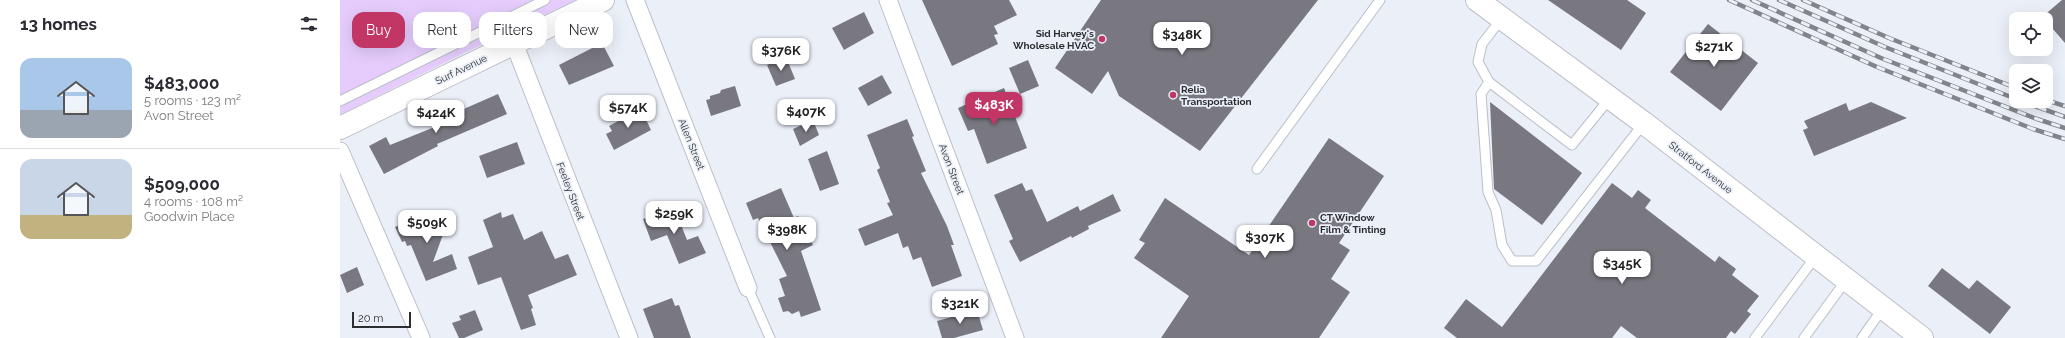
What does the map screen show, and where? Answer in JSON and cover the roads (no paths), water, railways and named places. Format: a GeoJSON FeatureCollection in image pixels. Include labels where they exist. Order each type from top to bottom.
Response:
{"type":"FeatureCollection","features":[{"type":"Feature","properties":{"kind":"main road","name":"Surf Avenue"},"geometry":{"type":"LineString","coordinates":[[547,28],[603,0]]}},
{"type":"Feature","properties":{"kind":"main road","name":"Stratford Avenue"},"geometry":{"type":"LineString","coordinates":[[1477,0],[1644,123],[1922,338]]}},
{"type":"Feature","properties":{"kind":"main road","name":"Surf Avenue"},"geometry":{"type":"LineString","coordinates":[[340,128],[506,48]]}},
{"type":"Feature","properties":{"kind":"street","name":"Allen Street"},"geometry":{"type":"LineString","coordinates":[[635,0],[748,288]]}},
{"type":"Feature","properties":{"kind":"street","name":"Avon Street"},"geometry":{"type":"LineString","coordinates":[[888,0],[1015,338]]}},
{"type":"Feature","properties":{"kind":"street","name":"Feeley Street"},"geometry":{"type":"LineString","coordinates":[[516,48],[629,338]]}},
{"type":"Feature","properties":{"kind":"street"},"geometry":{"type":"LineString","coordinates":[[340,151],[421,338]]}},
{"type":"Feature","properties":{"kind":"lane"},"geometry":{"type":"LineString","coordinates":[[340,101],[544,0]]}},
{"type":"Feature","properties":{"kind":"lane"},"geometry":{"type":"LineString","coordinates":[[1257,169],[1380,0]]}},
{"type":"Feature","properties":{"kind":"lane"},"geometry":{"type":"LineString","coordinates":[[1502,18],[1482,44],[1478,62],[1489,82],[1572,145],[1610,98]]}},
{"type":"Feature","properties":{"kind":"lane"},"geometry":{"type":"LineString","coordinates":[[1489,82],[1481,94],[1488,192],[1496,210],[1502,244],[1512,261],[1536,261],[1644,123]]}},
{"type":"Feature","properties":{"kind":"lane"},"geometry":{"type":"LineString","coordinates":[[1756,338],[1816,256]]}},
{"type":"Feature","properties":{"kind":"lane"},"geometry":{"type":"LineString","coordinates":[[1804,338],[1847,280]]}},
{"type":"Feature","properties":{"kind":"lane"},"geometry":{"type":"LineString","coordinates":[[748,288],[770,338]]}},
{"type":"Feature","properties":{"kind":"lane"},"geometry":{"type":"LineString","coordinates":[[1862,338],[1883,308]]}},
{"type":"Feature","properties":{"kind":"railway"},"geometry":{"type":"LineString","coordinates":[[1729,0],[1877,67],[2033,129],[2065,139]]}},
{"type":"Feature","properties":{"kind":"railway"},"geometry":{"type":"LineString","coordinates":[[1752,0],[1881,58],[2037,119],[2065,128]]}},
{"type":"Feature","properties":{"kind":"railway"},"geometry":{"type":"LineString","coordinates":[[1779,0],[1885,47],[2009,96]]}},
{"type":"Feature","properties":{"kind":"railway"},"geometry":{"type":"LineString","coordinates":[[1803,0],[1889,38],[2009,85]]}},
{"type":"Feature","properties":{"kind":"railway"},"geometry":{"type":"LineString","coordinates":[[2053,102],[2065,106]]}},
{"type":"Feature","properties":{"kind":"railway"},"geometry":{"type":"LineString","coordinates":[[2040,108],[2065,117]]}},
{"type":"Feature","properties":{"kind":"place","name":"Sid Harvey's Wholesale HVAC"},"geometry":{"type":"Point","coordinates":[1102,39]}},
{"type":"Feature","properties":{"kind":"place","name":"Relia Transportation"},"geometry":{"type":"Point","coordinates":[1173,95]}},
{"type":"Feature","properties":{"kind":"place","name":"CT Window Film & Tinting"},"geometry":{"type":"Point","coordinates":[1312,223]}}]}
